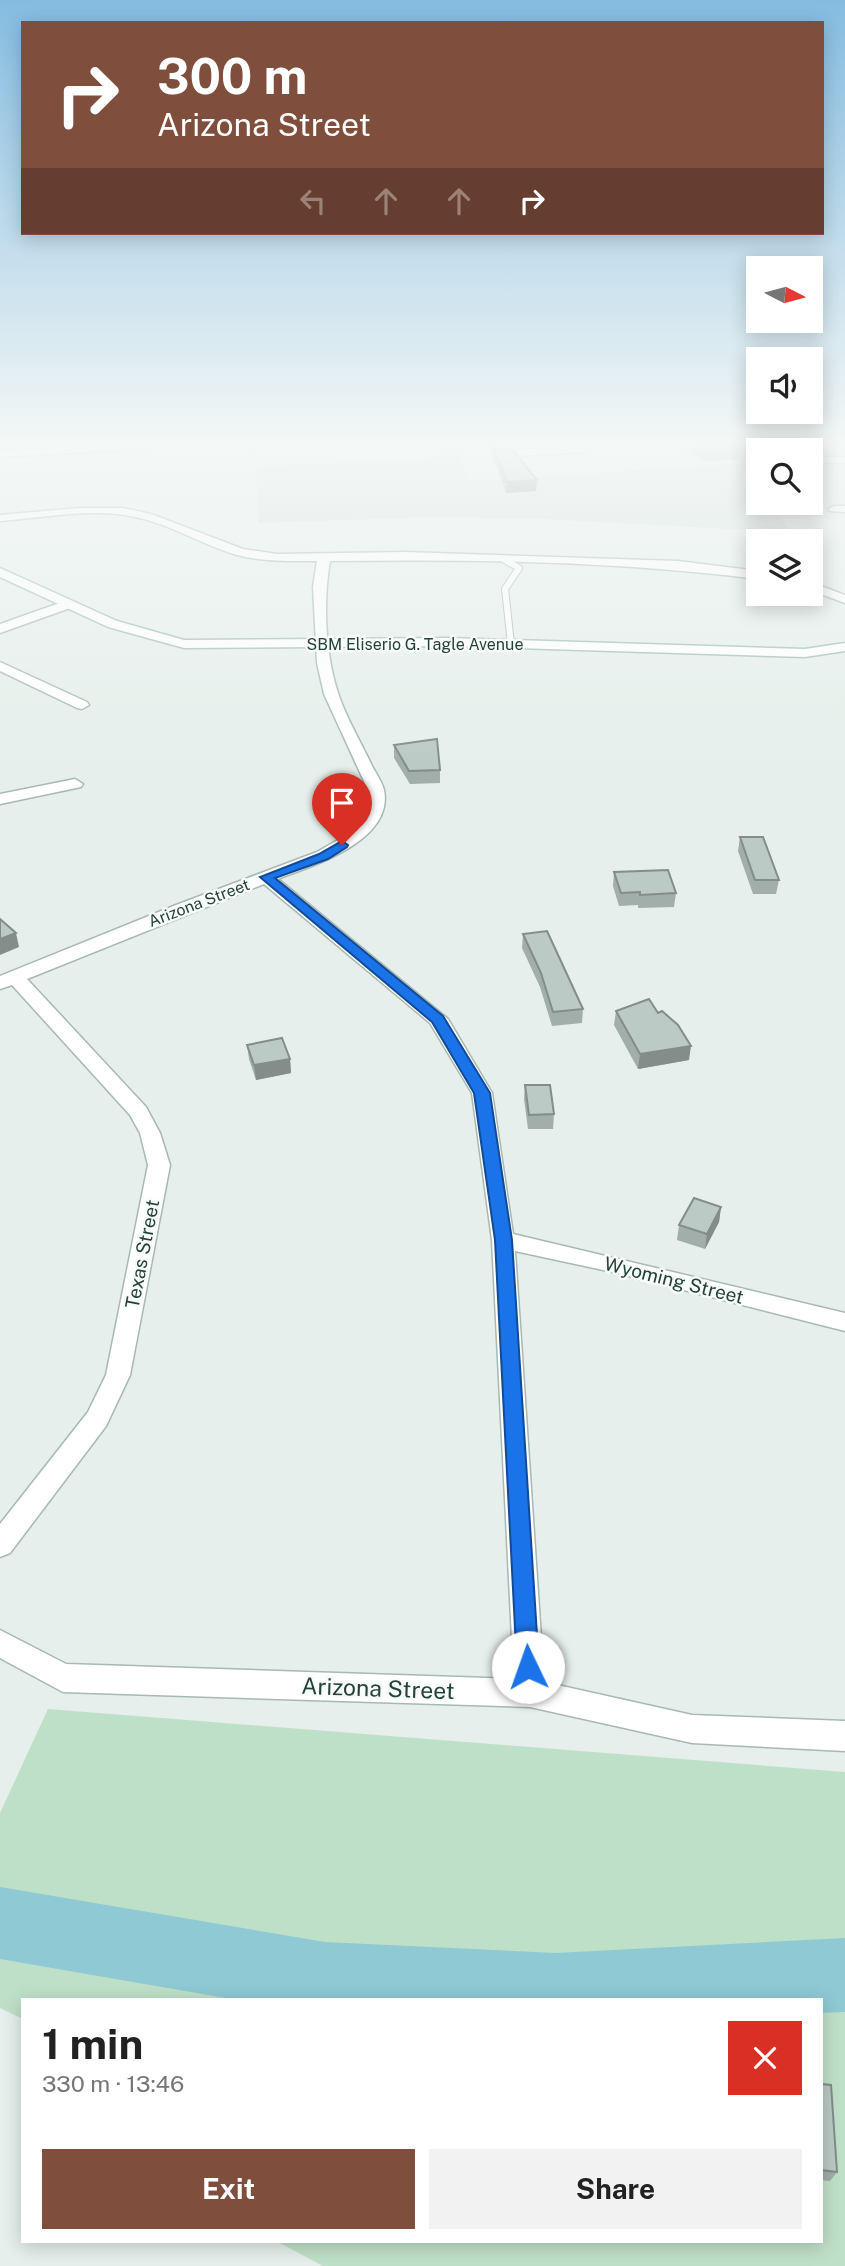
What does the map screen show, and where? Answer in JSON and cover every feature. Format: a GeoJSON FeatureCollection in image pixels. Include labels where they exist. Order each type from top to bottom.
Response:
{"type":"FeatureCollection","features":[{"type":"Feature","properties":{"kind":"street"},"geometry":{"type":"LineString","coordinates":[[239,552],[276,558],[405,556],[678,565],[746,574]]}},
{"type":"Feature","properties":{"kind":"street","name":"Arizona Street"},"geometry":{"type":"LineString","coordinates":[[8,980],[323,856],[361,833],[373,813],[376,790],[331,694],[323,644],[319,587],[324,558]]}},
{"type":"Feature","properties":{"kind":"street","name":"SBM Eliserio G. Tagle Avenue"},"geometry":{"type":"LineString","coordinates":[[0,572],[118,628],[154,639],[214,645],[511,643],[764,653],[805,653],[845,647]]}},
{"type":"Feature","properties":{"kind":"street"},"geometry":{"type":"LineString","coordinates":[[823,590],[845,598]]}},
{"type":"Feature","properties":{"kind":"street"},"geometry":{"type":"LineString","coordinates":[[0,629],[68,604]]}},
{"type":"Feature","properties":{"kind":"street"},"geometry":{"type":"LineString","coordinates":[[0,666],[82,705]]}},
{"type":"Feature","properties":{"kind":"street"},"geometry":{"type":"LineString","coordinates":[[0,799],[75,784]]}},
{"type":"Feature","properties":{"kind":"street"},"geometry":{"type":"LineString","coordinates":[[266,877],[438,1019],[482,1093],[503,1240],[530,1693]]}},
{"type":"Feature","properties":{"kind":"street","name":"Texas Street"},"geometry":{"type":"LineString","coordinates":[[0,1545],[97,1419],[118,1375],[159,1165],[150,1133],[139,1112],[8,980]]}},
{"type":"Feature","properties":{"kind":"street","name":"Wyoming Street"},"geometry":{"type":"LineString","coordinates":[[503,1240],[617,1265],[845,1322]]}},
{"type":"Feature","properties":{"kind":"street","name":"Arizona Street"},"geometry":{"type":"LineString","coordinates":[[0,1643],[62,1678],[530,1693],[692,1729],[845,1736]]}},
{"type":"Feature","properties":{"kind":"lane"},"geometry":{"type":"LineString","coordinates":[[503,559],[519,568],[505,589],[511,643]]}},
{"type":"Feature","properties":{"kind":"green space"},"geometry":{"type":"Polygon","coordinates":[[[48,1709],[845,1772],[845,2266],[323,2266],[280,2243],[823,2243],[823,1998],[21,1998],[21,2018],[0,2008],[0,1813],[48,1709]]]}},
{"type":"Feature","properties":{"kind":"building"},"geometry":{"type":"Polygon","coordinates":[[[437,739],[440,770],[409,771],[394,745],[437,739]]]}},
{"type":"Feature","properties":{"kind":"building"},"geometry":{"type":"Polygon","coordinates":[[[740,837],[763,837],[779,880],[755,880],[740,837]]]}},
{"type":"Feature","properties":{"kind":"building"},"geometry":{"type":"Polygon","coordinates":[[[668,870],[676,893],[621,893],[614,872],[668,870]]]}},
{"type":"Feature","properties":{"kind":"building"},"geometry":{"type":"Polygon","coordinates":[[[0,919],[16,933],[0,939],[0,919]]]}},
{"type":"Feature","properties":{"kind":"building"},"geometry":{"type":"Polygon","coordinates":[[[547,931],[583,1009],[553,1012],[541,973],[523,934],[547,931]]]}},
{"type":"Feature","properties":{"kind":"building"},"geometry":{"type":"Polygon","coordinates":[[[649,999],[658,1013],[662,1011],[678,1025],[691,1046],[640,1054],[616,1011],[649,999]]]}},
{"type":"Feature","properties":{"kind":"building"},"geometry":{"type":"Polygon","coordinates":[[[282,1038],[290,1059],[254,1065],[247,1045],[282,1038]]]}},
{"type":"Feature","properties":{"kind":"building"},"geometry":{"type":"Polygon","coordinates":[[[525,1085],[550,1085],[554,1114],[529,1115],[525,1085]]]}},
{"type":"Feature","properties":{"kind":"building"},"geometry":{"type":"Polygon","coordinates":[[[694,1198],[721,1207],[707,1234],[679,1225],[694,1198]]]}},
{"type":"Feature","properties":{"kind":"building"},"geometry":{"type":"Polygon","coordinates":[[[823,2084],[831,2085],[837,2172],[823,2170],[823,2084]]]}},
{"type":"Feature","properties":{"kind":"waterway"},"geometry":{"type":"LineString","coordinates":[[0,1923],[325,1979],[555,1990],[845,1975]]}},
{"type":"Feature","properties":{"kind":"route"},"geometry":{"type":"LineString","coordinates":[[342,845],[323,856],[266,877],[438,1019],[482,1093],[503,1240],[528,1667]]}}]}
